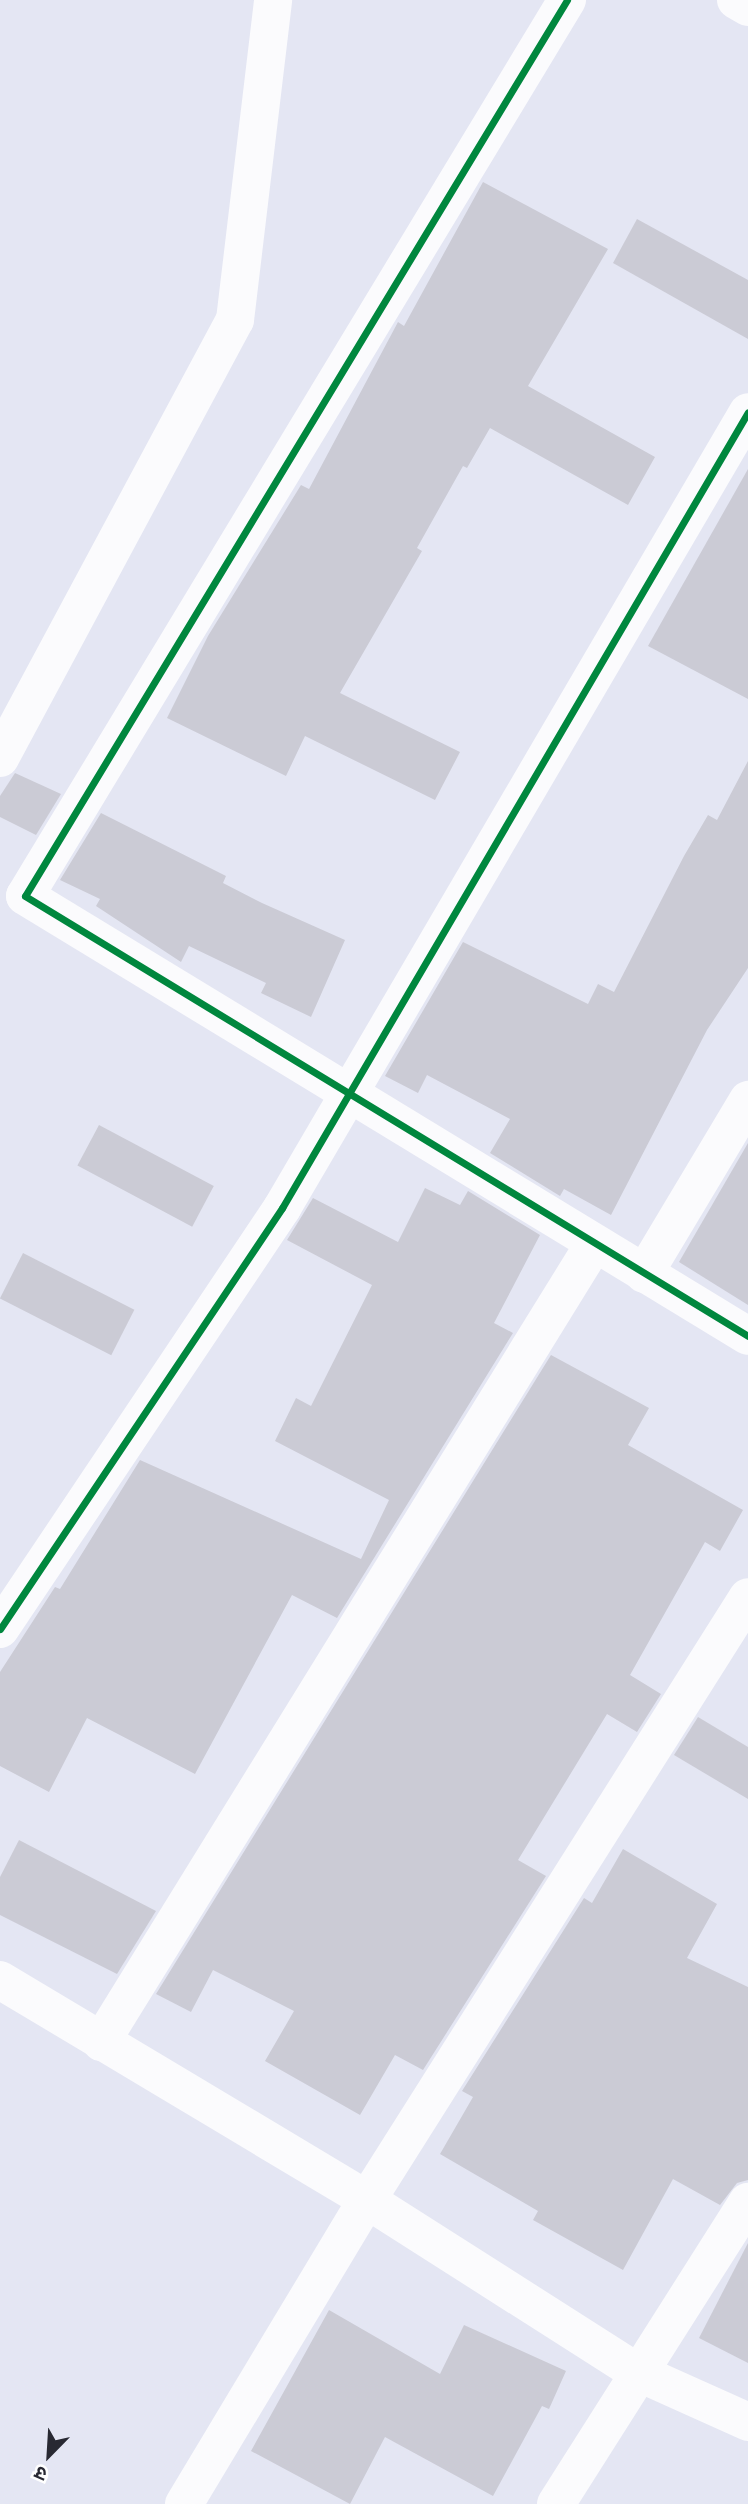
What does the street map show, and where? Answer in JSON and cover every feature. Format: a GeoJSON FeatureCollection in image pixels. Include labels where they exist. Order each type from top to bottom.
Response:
{"type":"FeatureCollection","features":[{"type":"Feature","properties":{"kind":"street"},"geometry":{"type":"LineString","coordinates":[[0,758],[235,320],[273,0]]}},
{"type":"Feature","properties":{"kind":"street"},"geometry":{"type":"LineString","coordinates":[[567,0],[25,896],[748,1336]]}},
{"type":"Feature","properties":{"kind":"street"},"geometry":{"type":"LineString","coordinates":[[736,0],[748,7]]}},
{"type":"Feature","properties":{"kind":"street"},"geometry":{"type":"LineString","coordinates":[[0,1629],[282,1208],[748,412]]}},
{"type":"Feature","properties":{"kind":"street"},"geometry":{"type":"LineString","coordinates":[[644,1274],[748,1100]]}},
{"type":"Feature","properties":{"kind":"street"},"geometry":{"type":"LineString","coordinates":[[101,2042],[594,1244]]}},
{"type":"Feature","properties":{"kind":"street"},"geometry":{"type":"LineString","coordinates":[[184,2504],[367,2200],[748,1597]]}},
{"type":"Feature","properties":{"kind":"street"},"geometry":{"type":"LineString","coordinates":[[0,1980],[367,2200],[637,2372],[748,2422]]}},
{"type":"Feature","properties":{"kind":"street"},"geometry":{"type":"LineString","coordinates":[[556,2504],[637,2372],[748,2202]]}},
{"type":"Feature","properties":{"kind":"building"},"geometry":{"type":"Polygon","coordinates":[[[483,182],[608,249],[528,386],[655,457],[628,505],[490,428],[467,468],[463,466],[417,548],[422,551],[340,693],[460,752],[435,800],[305,736],[286,776],[167,718],[208,636],[301,485],[309,489],[398,322],[404,326],[483,182]]]}},
{"type":"Feature","properties":{"kind":"building"},"geometry":{"type":"Polygon","coordinates":[[[637,219],[748,280],[748,339],[613,263],[637,219]]]}},
{"type":"Feature","properties":{"kind":"building"},"geometry":{"type":"Polygon","coordinates":[[[748,469],[748,699],[648,646],[748,469]]]}},
{"type":"Feature","properties":{"kind":"building"},"geometry":{"type":"Polygon","coordinates":[[[748,761],[748,968],[707,1030],[611,1215],[564,1189],[560,1196],[490,1153],[510,1119],[427,1075],[418,1093],[385,1076],[463,942],[588,1004],[598,984],[614,992],[684,856],[708,815],[717,820],[748,761]]]}},
{"type":"Feature","properties":{"kind":"building"},"geometry":{"type":"Polygon","coordinates":[[[15,773],[61,794],[36,835],[0,817],[0,796],[15,773]]]}},
{"type":"Feature","properties":{"kind":"building"},"geometry":{"type":"Polygon","coordinates":[[[101,813],[226,876],[223,883],[345,940],[311,1017],[261,993],[266,983],[189,946],[181,962],[96,906],[100,899],[60,880],[101,813]]]}},
{"type":"Feature","properties":{"kind":"building"},"geometry":{"type":"Polygon","coordinates":[[[99,1125],[214,1186],[192,1227],[77,1166],[99,1125]]]}},
{"type":"Feature","properties":{"kind":"building"},"geometry":{"type":"Polygon","coordinates":[[[748,1143],[748,1305],[679,1262],[748,1143]]]}},
{"type":"Feature","properties":{"kind":"building"},"geometry":{"type":"Polygon","coordinates":[[[425,1188],[460,1205],[468,1191],[540,1235],[494,1323],[513,1333],[337,1618],[292,1595],[195,1774],[87,1718],[49,1792],[0,1766],[0,1672],[55,1587],[60,1589],[140,1460],[361,1559],[389,1500],[275,1441],[296,1398],[311,1406],[372,1285],[287,1240],[313,1198],[398,1242],[425,1188]]]}},
{"type":"Feature","properties":{"kind":"building"},"geometry":{"type":"Polygon","coordinates":[[[23,1253],[134,1310],[111,1355],[0,1299],[23,1253]]]}},
{"type":"Feature","properties":{"kind":"building"},"geometry":{"type":"Polygon","coordinates":[[[551,1355],[649,1408],[628,1445],[743,1510],[720,1551],[705,1542],[630,1675],[661,1694],[637,1732],[607,1714],[518,1860],[546,1876],[423,2070],[395,2055],[360,2115],[265,2061],[294,2011],[213,1970],[191,2012],[156,1994],[551,1355]]]}},
{"type":"Feature","properties":{"kind":"building"},"geometry":{"type":"Polygon","coordinates":[[[698,1717],[748,1747],[748,1799],[674,1755],[698,1717]]]}},
{"type":"Feature","properties":{"kind":"building"},"geometry":{"type":"Polygon","coordinates":[[[19,1840],[156,1911],[117,1974],[0,1915],[0,1877],[19,1840]]]}},
{"type":"Feature","properties":{"kind":"building"},"geometry":{"type":"Polygon","coordinates":[[[623,1849],[717,1904],[687,1958],[748,1987],[748,2180],[737,2183],[720,2205],[673,2179],[623,2270],[533,2220],[538,2211],[440,2154],[473,2097],[462,2091],[584,1898],[592,1903],[623,1849]]]}},
{"type":"Feature","properties":{"kind":"building"},"geometry":{"type":"Polygon","coordinates":[[[748,2243],[748,2363],[699,2338],[748,2243]]]}},
{"type":"Feature","properties":{"kind":"building"},"geometry":{"type":"Polygon","coordinates":[[[329,2310],[440,2374],[464,2325],[566,2371],[549,2409],[542,2406],[493,2496],[385,2437],[350,2504],[251,2451],[329,2310]]]}},
{"type":"Feature","properties":{"kind":"cycle path"},"geometry":{"type":"LineString","coordinates":[[567,0],[25,896],[748,1336]]}},
{"type":"Feature","properties":{"kind":"cycle path"},"geometry":{"type":"LineString","coordinates":[[0,1629],[282,1208],[748,412]]}}]}
